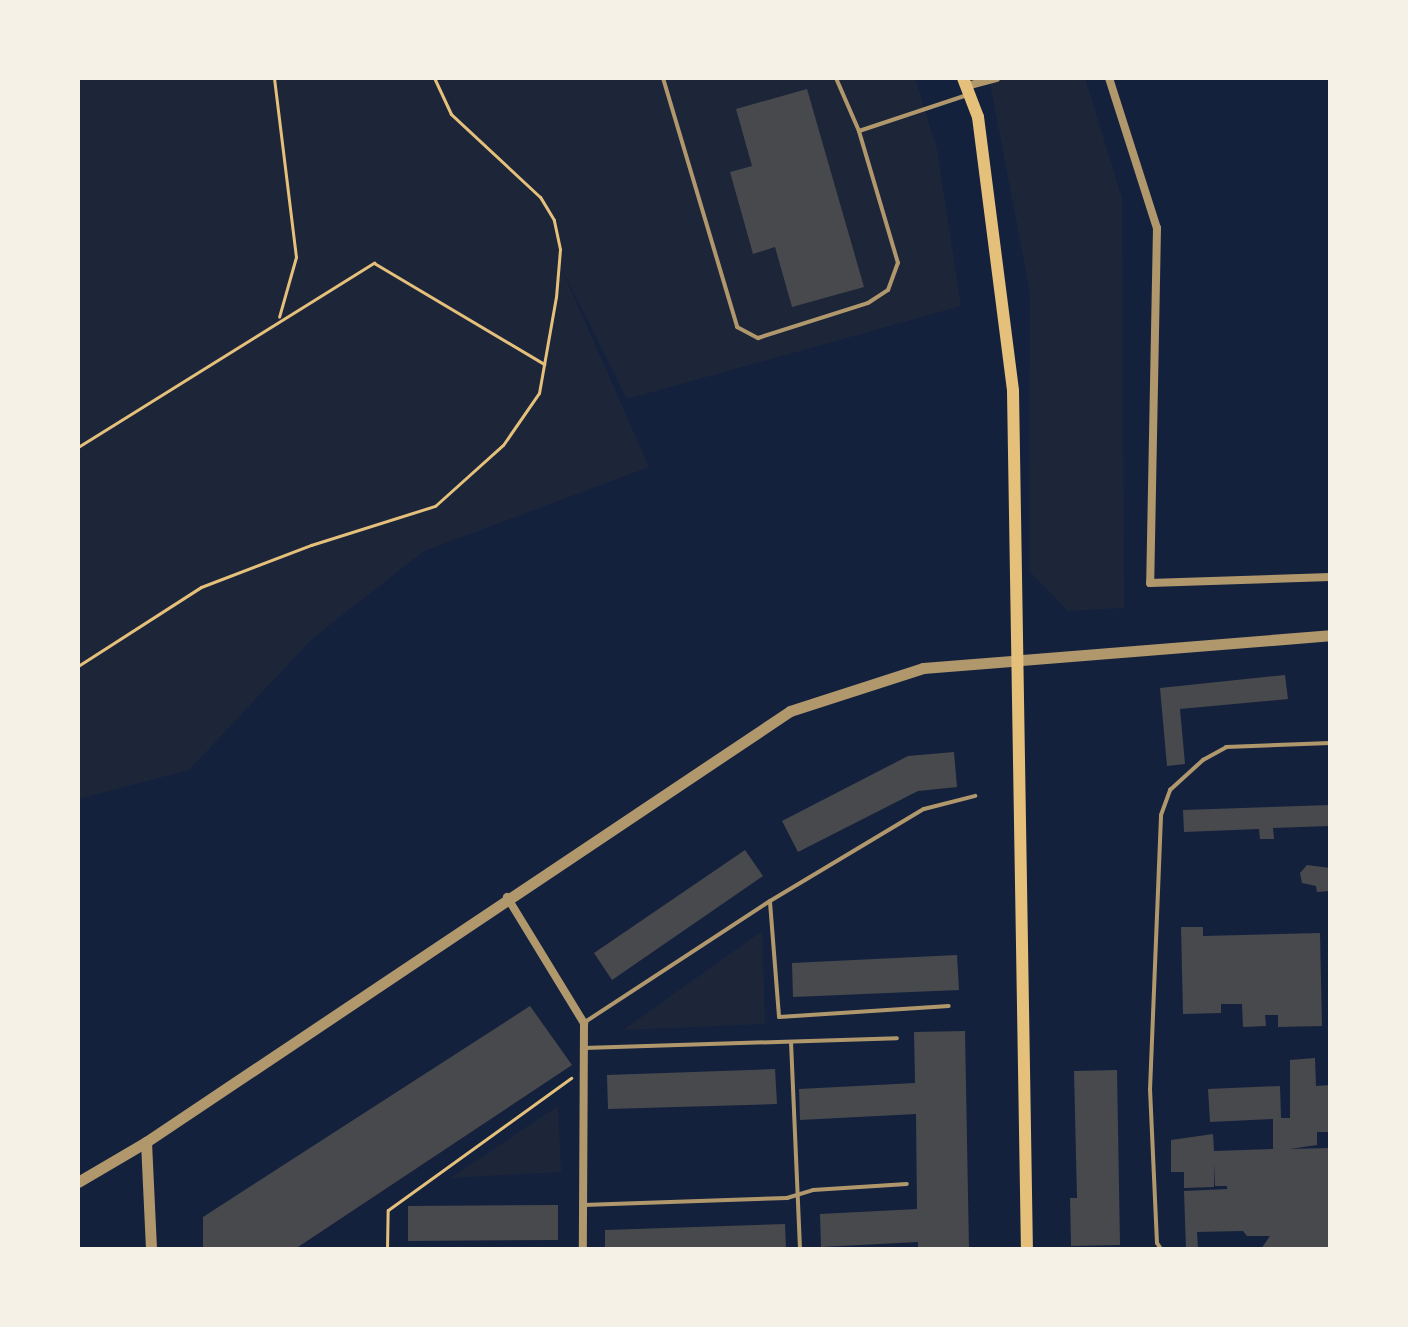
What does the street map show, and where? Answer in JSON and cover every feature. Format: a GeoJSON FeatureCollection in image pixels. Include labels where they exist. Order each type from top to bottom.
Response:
{"type":"FeatureCollection","features":[{"type":"Feature","properties":{"kind":"main road"},"geometry":{"type":"LineString","coordinates":[[966,86],[978,117],[1013,391],[1027,1249]]}},
{"type":"Feature","properties":{"kind":"street"},"geometry":{"type":"LineString","coordinates":[[966,86],[996,78]]}},
{"type":"Feature","properties":{"kind":"street"},"geometry":{"type":"LineString","coordinates":[[1109,78],[1157,228],[1150,583],[1330,577]]}},
{"type":"Feature","properties":{"kind":"street"},"geometry":{"type":"LineString","coordinates":[[78,1182],[146,1142],[507,897],[790,711],[923,668],[1016,664],[1330,635]]}},
{"type":"Feature","properties":{"kind":"street"},"geometry":{"type":"LineString","coordinates":[[507,897],[584,1023],[583,1249]]}},
{"type":"Feature","properties":{"kind":"street"},"geometry":{"type":"LineString","coordinates":[[146,1142],[151,1249]]}},
{"type":"Feature","properties":{"kind":"lane"},"geometry":{"type":"LineString","coordinates":[[665,78],[737,327],[758,338],[868,303],[888,290],[898,263],[859,131],[836,78]]}},
{"type":"Feature","properties":{"kind":"lane"},"geometry":{"type":"LineString","coordinates":[[859,131],[966,86]]}},
{"type":"Feature","properties":{"kind":"lane"},"geometry":{"type":"LineString","coordinates":[[1161,1249],[1157,1243],[1150,1090],[1161,815],[1170,790],[1203,760],[1226,747],[1330,743]]}},
{"type":"Feature","properties":{"kind":"lane"},"geometry":{"type":"LineString","coordinates":[[584,1023],[770,901],[924,809],[975,796]]}},
{"type":"Feature","properties":{"kind":"lane"},"geometry":{"type":"LineString","coordinates":[[770,901],[779,1017],[949,1006]]}},
{"type":"Feature","properties":{"kind":"lane"},"geometry":{"type":"LineString","coordinates":[[584,1048],[897,1038]]}},
{"type":"Feature","properties":{"kind":"lane"},"geometry":{"type":"LineString","coordinates":[[791,1042],[800,1249]]}},
{"type":"Feature","properties":{"kind":"lane"},"geometry":{"type":"LineString","coordinates":[[583,1205],[800,1194],[907,1184]]}},
{"type":"Feature","properties":{"kind":"path"},"geometry":{"type":"LineString","coordinates":[[274,78],[296,257],[279,317]]}},
{"type":"Feature","properties":{"kind":"path"},"geometry":{"type":"LineString","coordinates":[[78,666],[201,587],[311,545],[435,506],[503,445],[539,393],[560,249],[554,220],[540,197],[451,114],[434,78]]}},
{"type":"Feature","properties":{"kind":"path"},"geometry":{"type":"LineString","coordinates":[[78,447],[136,415],[279,317],[374,263],[544,364]]}},
{"type":"Feature","properties":{"kind":"path"},"geometry":{"type":"LineString","coordinates":[[387,1249],[388,1210],[584,1069]]}},
{"type":"Feature","properties":{"kind":"shaded area"},"geometry":{"type":"Polygon","coordinates":[[[78,78],[915,78],[937,149],[961,306],[627,399],[560,265],[649,467],[424,551],[313,638],[189,770],[78,799],[78,78]]]}},
{"type":"Feature","properties":{"kind":"shaded area"},"geometry":{"type":"Polygon","coordinates":[[[989,78],[1085,78],[1122,198],[1124,608],[1068,611],[1029,571],[1030,293],[989,78]]]}},
{"type":"Feature","properties":{"kind":"shaded area"},"geometry":{"type":"Polygon","coordinates":[[[762,931],[765,1024],[623,1030],[762,931]]]}},
{"type":"Feature","properties":{"kind":"shaded area"},"geometry":{"type":"Polygon","coordinates":[[[558,1106],[561,1172],[450,1178],[558,1106]]]}},
{"type":"Feature","properties":{"kind":"building"},"geometry":{"type":"Polygon","coordinates":[[[807,89],[864,287],[792,307],[775,247],[753,254],[730,172],[752,166],[736,109],[807,89]]]}},
{"type":"Feature","properties":{"kind":"building"},"geometry":{"type":"Polygon","coordinates":[[[1285,675],[1288,699],[1180,709],[1185,764],[1167,766],[1160,688],[1285,675]]]}},
{"type":"Feature","properties":{"kind":"building"},"geometry":{"type":"Polygon","coordinates":[[[954,752],[957,787],[918,791],[798,852],[782,821],[908,756],[954,752]]]}},
{"type":"Feature","properties":{"kind":"building"},"geometry":{"type":"Polygon","coordinates":[[[1330,805],[1330,826],[1273,828],[1274,839],[1260,839],[1259,829],[1184,832],[1183,810],[1330,805]]]}},
{"type":"Feature","properties":{"kind":"building"},"geometry":{"type":"Polygon","coordinates":[[[745,850],[763,876],[612,980],[594,953],[745,850]]]}},
{"type":"Feature","properties":{"kind":"building"},"geometry":{"type":"Polygon","coordinates":[[[1307,865],[1330,868],[1330,891],[1317,892],[1316,886],[1302,883],[1300,873],[1307,865]]]}},
{"type":"Feature","properties":{"kind":"building"},"geometry":{"type":"Polygon","coordinates":[[[1181,927],[1203,927],[1203,936],[1320,933],[1322,1026],[1278,1027],[1278,1015],[1265,1015],[1266,1026],[1243,1027],[1242,1004],[1221,1004],[1221,1013],[1183,1014],[1181,927]]]}},
{"type":"Feature","properties":{"kind":"building"},"geometry":{"type":"Polygon","coordinates":[[[957,955],[959,990],[793,997],[792,963],[957,955]]]}},
{"type":"Feature","properties":{"kind":"building"},"geometry":{"type":"Polygon","coordinates":[[[530,1006],[572,1065],[295,1249],[203,1249],[203,1217],[530,1006]]]}},
{"type":"Feature","properties":{"kind":"building"},"geometry":{"type":"Polygon","coordinates":[[[965,1031],[969,1249],[918,1249],[918,1242],[821,1247],[820,1214],[917,1209],[916,1114],[800,1120],[799,1089],[915,1083],[914,1032],[965,1031]]]}},
{"type":"Feature","properties":{"kind":"building"},"geometry":{"type":"Polygon","coordinates":[[[1315,1058],[1316,1086],[1330,1085],[1330,1132],[1317,1132],[1317,1145],[1290,1149],[1330,1148],[1330,1249],[1261,1249],[1270,1236],[1247,1236],[1243,1231],[1197,1232],[1198,1249],[1186,1249],[1184,1191],[1227,1189],[1227,1186],[1215,1186],[1214,1164],[1214,1187],[1184,1188],[1184,1172],[1171,1172],[1171,1140],[1213,1134],[1214,1151],[1273,1149],[1273,1119],[1210,1122],[1208,1089],[1280,1086],[1281,1118],[1290,1118],[1290,1060],[1315,1058]]]}},
{"type":"Feature","properties":{"kind":"building"},"geometry":{"type":"Polygon","coordinates":[[[775,1069],[777,1104],[608,1109],[607,1075],[775,1069]]]}},
{"type":"Feature","properties":{"kind":"building"},"geometry":{"type":"Polygon","coordinates":[[[1117,1070],[1120,1245],[1071,1246],[1070,1198],[1077,1198],[1074,1071],[1117,1070]]]}},
{"type":"Feature","properties":{"kind":"building"},"geometry":{"type":"Polygon","coordinates":[[[558,1205],[558,1240],[408,1241],[408,1206],[558,1205]]]}},
{"type":"Feature","properties":{"kind":"building"},"geometry":{"type":"Polygon","coordinates":[[[785,1224],[786,1249],[605,1249],[605,1230],[785,1224]]]}}]}
